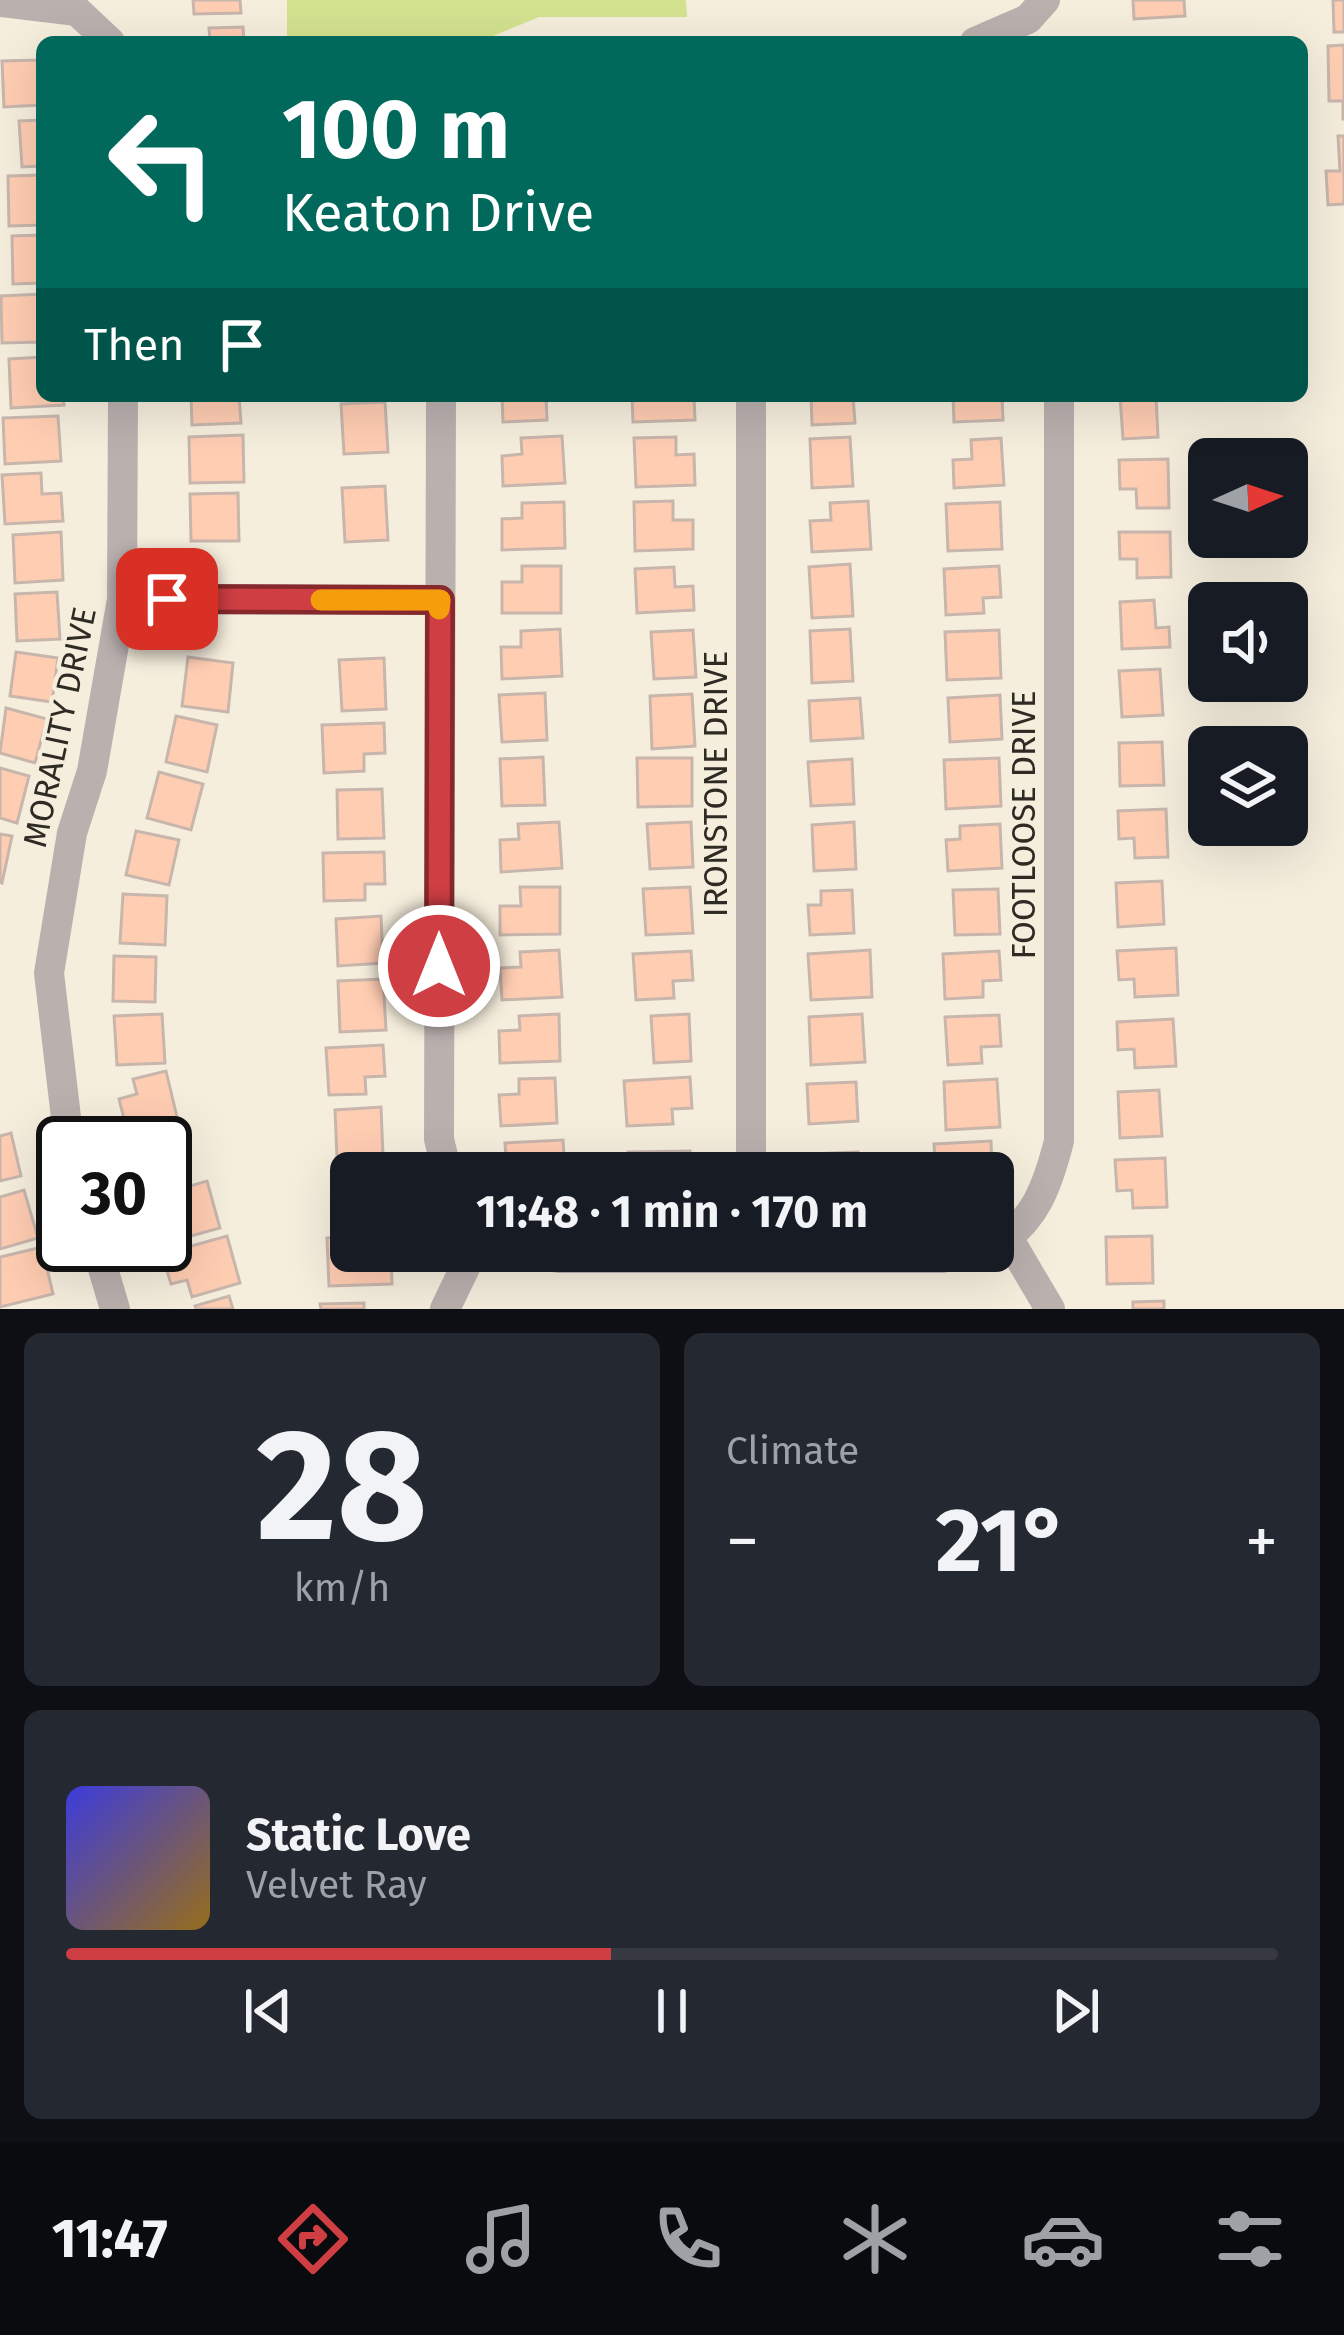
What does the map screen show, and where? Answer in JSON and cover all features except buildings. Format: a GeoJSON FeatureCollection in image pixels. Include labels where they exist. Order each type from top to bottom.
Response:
{"type":"FeatureCollection","features":[{"type":"Feature","properties":{"kind":"street"},"geometry":{"type":"LineString","coordinates":[[0,2],[34,2],[77,11],[104,36]]}},
{"type":"Feature","properties":{"kind":"street"},"geometry":{"type":"LineString","coordinates":[[992,36],[1039,20]]}},
{"type":"Feature","properties":{"kind":"street","name":"MORALITY DRIVE"},"geometry":{"type":"LineString","coordinates":[[66,1116],[50,974],[72,833],[92,771],[122,599],[123,402]]}},
{"type":"Feature","properties":{"kind":"street"},"geometry":{"type":"LineString","coordinates":[[441,402],[442,1152]]}},
{"type":"Feature","properties":{"kind":"street","name":"IRONSTONE DRIVE"},"geometry":{"type":"LineString","coordinates":[[751,402],[751,1152]]}},
{"type":"Feature","properties":{"kind":"street","name":"FOOTLOOSE DRIVE"},"geometry":{"type":"LineString","coordinates":[[1014,1226],[1045,1196],[1059,1141],[1059,402]]}},
{"type":"Feature","properties":{"kind":"street"},"geometry":{"type":"LineString","coordinates":[[122,599],[440,600]]}},
{"type":"Feature","properties":{"kind":"street"},"geometry":{"type":"LineString","coordinates":[[1014,1268],[1050,1309]]}},
{"type":"Feature","properties":{"kind":"street"},"geometry":{"type":"LineString","coordinates":[[104,1272],[115,1309]]}},
{"type":"Feature","properties":{"kind":"street"},"geometry":{"type":"LineString","coordinates":[[445,1309],[463,1272]]}},
{"type":"Feature","properties":{"kind":"green space"},"geometry":{"type":"Polygon","coordinates":[[[287,0],[686,0],[687,17],[539,17],[493,36],[287,36],[287,0]]]}},
{"type":"Feature","properties":{"kind":"slow traffic"},"geometry":{"type":"LineString","coordinates":[[321,600],[440,600],[439,609]]}},
{"type":"Feature","properties":{"kind":"route"},"geometry":{"type":"LineString","coordinates":[[167,599],[440,600],[439,966]]}}]}
